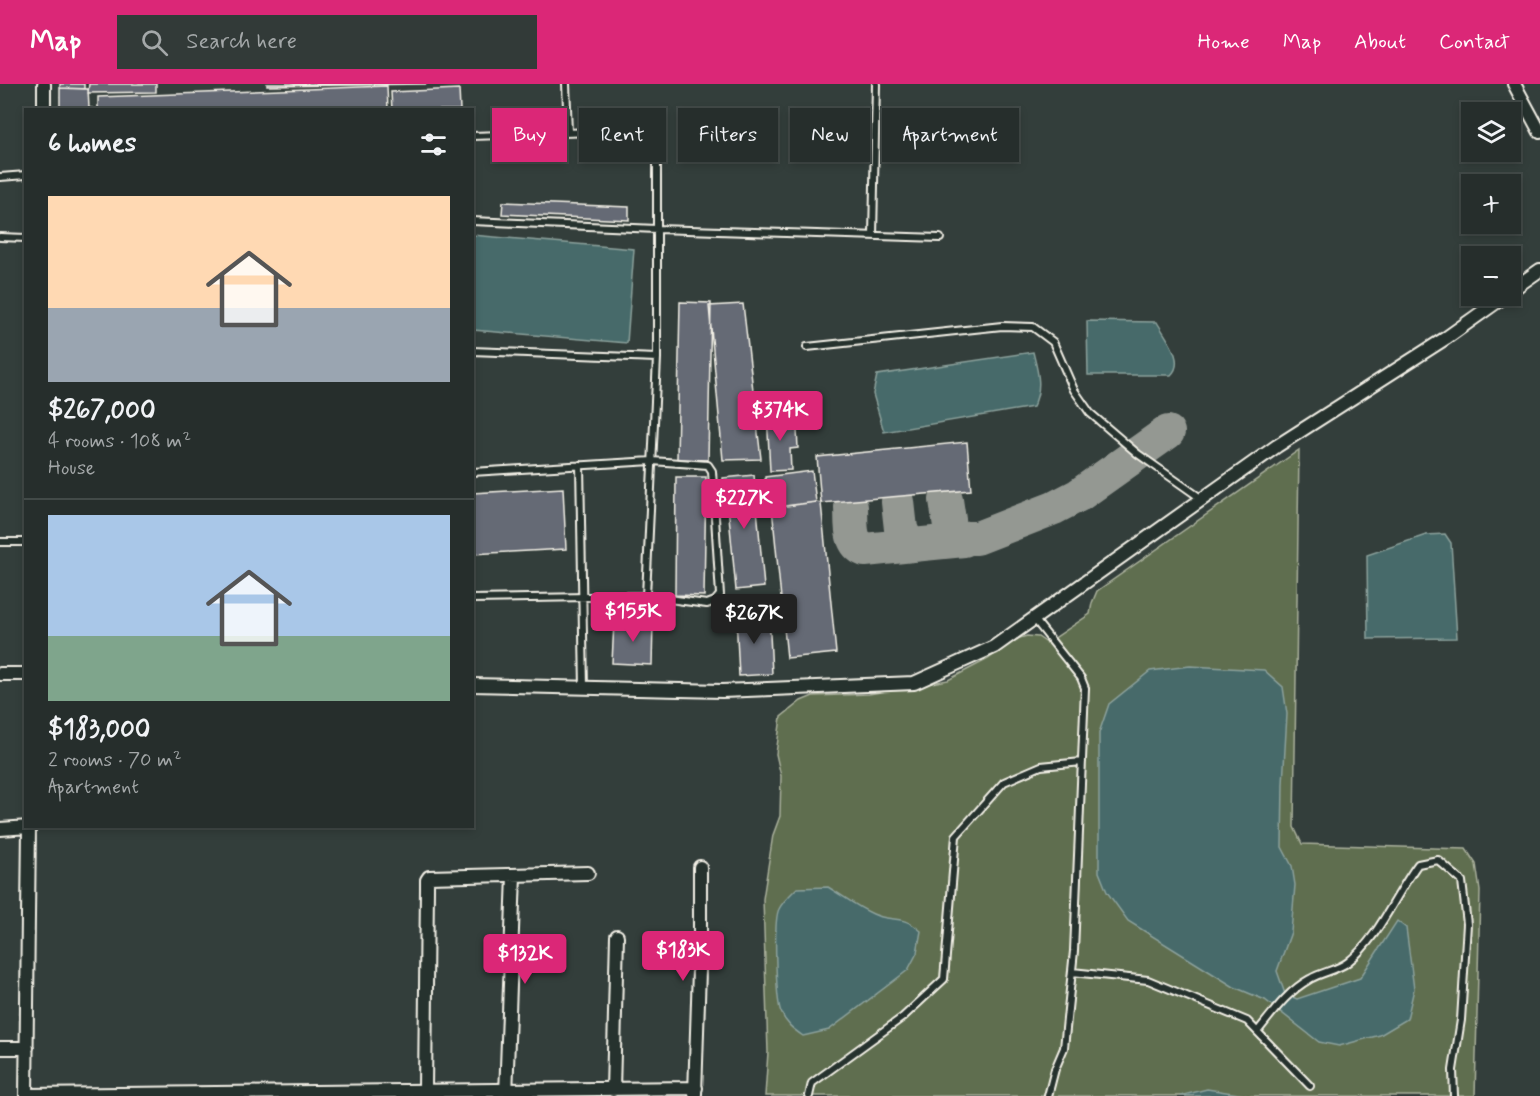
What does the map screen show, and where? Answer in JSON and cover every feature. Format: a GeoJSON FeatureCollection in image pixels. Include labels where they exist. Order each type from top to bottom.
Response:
{"type":"FeatureCollection","features":[{"type":"Feature","properties":{"kind":"street"},"geometry":{"type":"LineString","coordinates":[[44,84],[44,108]]}},
{"type":"Feature","properties":{"kind":"street"},"geometry":{"type":"LineString","coordinates":[[1514,84],[1540,132]]}},
{"type":"Feature","properties":{"kind":"street"},"geometry":{"type":"LineString","coordinates":[[1521,283],[1540,270]]}},
{"type":"Feature","properties":{"kind":"street"},"geometry":{"type":"LineString","coordinates":[[474,685],[722,691],[914,683],[994,647],[1277,446],[1446,338],[1491,306]]}},
{"type":"Feature","properties":{"kind":"street"},"geometry":{"type":"LineString","coordinates":[[0,674],[24,674]]}},
{"type":"Feature","properties":{"kind":"street"},"geometry":{"type":"LineString","coordinates":[[0,829],[24,827]]}},
{"type":"Feature","properties":{"kind":"street"},"geometry":{"type":"LineString","coordinates":[[29,828],[26,1096],[426,1090],[695,1092],[700,867]]}},
{"type":"Feature","properties":{"kind":"street"},"geometry":{"type":"LineString","coordinates":[[426,1090],[427,880],[429,877],[588,873]]}},
{"type":"Feature","properties":{"kind":"street"},"geometry":{"type":"LineString","coordinates":[[506,1092],[513,874]]}},
{"type":"Feature","properties":{"kind":"street"},"geometry":{"type":"LineString","coordinates":[[613,1090],[617,936]]}},
{"type":"Feature","properties":{"kind":"street"},"geometry":{"type":"LineString","coordinates":[[0,1048],[27,1048]]}},
{"type":"Feature","properties":{"kind":"lane"},"geometry":{"type":"LineString","coordinates":[[566,84],[568,132]]}},
{"type":"Feature","properties":{"kind":"lane"},"geometry":{"type":"LineString","coordinates":[[873,236],[876,84]]}},
{"type":"Feature","properties":{"kind":"lane"},"geometry":{"type":"LineString","coordinates":[[474,136],[657,130],[657,358],[646,596]]}},
{"type":"Feature","properties":{"kind":"lane"},"geometry":{"type":"LineString","coordinates":[[0,177],[24,175]]}},
{"type":"Feature","properties":{"kind":"lane"},"geometry":{"type":"LineString","coordinates":[[474,221],[940,238]]}},
{"type":"Feature","properties":{"kind":"lane"},"geometry":{"type":"LineString","coordinates":[[0,237],[24,238]]}},
{"type":"Feature","properties":{"kind":"lane"},"geometry":{"type":"LineString","coordinates":[[807,347],[1002,326],[1033,327],[1053,342],[1074,390],[1090,413],[1138,454],[1202,499]]}},
{"type":"Feature","properties":{"kind":"lane"},"geometry":{"type":"LineString","coordinates":[[474,351],[657,358]]}},
{"type":"Feature","properties":{"kind":"lane"},"geometry":{"type":"LineString","coordinates":[[474,472],[652,461],[708,465],[711,467],[720,595],[715,601],[707,604],[646,596],[474,600]]}},
{"type":"Feature","properties":{"kind":"lane"},"geometry":{"type":"LineString","coordinates":[[580,465],[584,688]]}},
{"type":"Feature","properties":{"kind":"lane"},"geometry":{"type":"LineString","coordinates":[[0,542],[24,542]]}},
{"type":"Feature","properties":{"kind":"lane"},"geometry":{"type":"LineString","coordinates":[[1035,620],[1083,683],[1074,951],[1064,1048],[1055,1069],[1048,1096]]}},
{"type":"Feature","properties":{"kind":"lane"},"geometry":{"type":"LineString","coordinates":[[809,1096],[812,1083],[903,1017],[944,979],[956,836],[1004,782],[1041,766],[1082,762]]}},
{"type":"Feature","properties":{"kind":"lane"},"geometry":{"type":"LineString","coordinates":[[1258,1031],[1290,992],[1311,978],[1347,963],[1371,939],[1402,885],[1418,864],[1438,860],[1462,880],[1467,924],[1461,1020],[1453,1070],[1454,1096]]}},
{"type":"Feature","properties":{"kind":"lane"},"geometry":{"type":"LineString","coordinates":[[1072,972],[1148,980],[1247,1021],[1310,1086]]}},
{"type":"Feature","properties":{"kind":"green space"},"geometry":{"type":"Polygon","coordinates":[[[1299,450],[1294,827],[1302,844],[1466,849],[1476,864],[1480,891],[1475,1096],[765,1096],[768,1052],[763,899],[773,835],[780,816],[781,776],[776,754],[781,717],[801,701],[813,696],[869,694],[948,680],[988,659],[1016,639],[1027,636],[1038,637],[1047,643],[1090,614],[1097,591],[1299,450]]]}},
{"type":"Feature","properties":{"kind":"water"},"geometry":{"type":"Polygon","coordinates":[[[474,235],[634,249],[627,343],[474,330],[474,235]]]}},
{"type":"Feature","properties":{"kind":"water"},"geometry":{"type":"Polygon","coordinates":[[[1087,321],[1157,322],[1176,356],[1175,369],[1171,375],[1088,375],[1087,321]]]}},
{"type":"Feature","properties":{"kind":"water"},"geometry":{"type":"Polygon","coordinates":[[[1033,352],[1039,387],[1033,407],[884,432],[873,394],[877,375],[1033,352]]]}},
{"type":"Feature","properties":{"kind":"water"},"geometry":{"type":"Polygon","coordinates":[[[1445,534],[1451,543],[1457,638],[1368,639],[1367,555],[1426,535],[1445,534]]]}},
{"type":"Feature","properties":{"kind":"water"},"geometry":{"type":"Polygon","coordinates":[[[1190,666],[1264,670],[1283,687],[1287,714],[1282,847],[1292,866],[1295,885],[1291,932],[1277,971],[1285,994],[1297,999],[1360,978],[1397,921],[1406,928],[1414,989],[1407,1019],[1380,1035],[1339,1046],[1319,1042],[1265,1000],[1234,987],[1128,921],[1107,892],[1099,872],[1099,733],[1109,704],[1150,671],[1190,666]]]}},
{"type":"Feature","properties":{"kind":"water"},"geometry":{"type":"Polygon","coordinates":[[[828,887],[873,914],[902,920],[921,931],[917,953],[908,970],[829,1030],[803,1036],[788,1023],[779,1005],[776,960],[777,916],[783,903],[797,888],[828,887]]]}},
{"type":"Feature","properties":{"kind":"water"},"geometry":{"type":"Polygon","coordinates":[[[1207,1089],[1245,1095],[1247,1096],[1180,1096],[1207,1089]]]}},
{"type":"Feature","properties":{"kind":"building"},"geometry":{"type":"Polygon","coordinates":[[[60,84],[84,84],[84,89],[60,88],[60,84]]]}},
{"type":"Feature","properties":{"kind":"building"},"geometry":{"type":"Polygon","coordinates":[[[89,84],[156,84],[156,92],[88,93],[89,84]]]}},
{"type":"Feature","properties":{"kind":"building"},"geometry":{"type":"Polygon","coordinates":[[[267,84],[427,84],[267,86],[267,84]]]}},
{"type":"Feature","properties":{"kind":"building"},"geometry":{"type":"Polygon","coordinates":[[[387,86],[388,108],[98,108],[98,97],[387,86]]]}},
{"type":"Feature","properties":{"kind":"building"},"geometry":{"type":"Polygon","coordinates":[[[60,88],[88,89],[89,108],[60,108],[60,88]]]}},
{"type":"Feature","properties":{"kind":"building"},"geometry":{"type":"Polygon","coordinates":[[[459,89],[460,108],[392,108],[391,92],[459,89]]]}},
{"type":"Feature","properties":{"kind":"building"},"geometry":{"type":"Polygon","coordinates":[[[503,202],[629,207],[629,220],[502,214],[503,202]]]}},
{"type":"Feature","properties":{"kind":"building"},"geometry":{"type":"Polygon","coordinates":[[[680,302],[711,303],[708,460],[677,459],[680,302]]]}},
{"type":"Feature","properties":{"kind":"building"},"geometry":{"type":"Polygon","coordinates":[[[743,304],[761,459],[723,460],[709,306],[743,304]]]}},
{"type":"Feature","properties":{"kind":"building"},"geometry":{"type":"Polygon","coordinates":[[[786,412],[787,431],[797,430],[798,448],[790,449],[791,470],[770,471],[767,413],[786,412]]]}},
{"type":"Feature","properties":{"kind":"building"},"geometry":{"type":"Polygon","coordinates":[[[967,442],[971,490],[821,503],[817,457],[967,442]]]}},
{"type":"Feature","properties":{"kind":"building"},"geometry":{"type":"Polygon","coordinates":[[[812,471],[816,502],[769,508],[765,477],[812,471]]]}},
{"type":"Feature","properties":{"kind":"building"},"geometry":{"type":"Polygon","coordinates":[[[754,475],[764,587],[736,590],[727,495],[718,496],[716,483],[723,482],[723,478],[754,475]]]}},
{"type":"Feature","properties":{"kind":"building"},"geometry":{"type":"Polygon","coordinates":[[[676,477],[706,477],[704,596],[675,595],[676,477]]]}},
{"type":"Feature","properties":{"kind":"building"},"geometry":{"type":"Polygon","coordinates":[[[563,488],[566,549],[474,554],[474,493],[563,488]]]}},
{"type":"Feature","properties":{"kind":"building"},"geometry":{"type":"Polygon","coordinates":[[[821,503],[836,653],[787,658],[772,508],[821,503]]]}},
{"type":"Feature","properties":{"kind":"building"},"geometry":{"type":"Polygon","coordinates":[[[769,614],[772,674],[739,676],[736,616],[769,614]]]}},
{"type":"Feature","properties":{"kind":"building"},"geometry":{"type":"Polygon","coordinates":[[[614,622],[653,623],[652,665],[612,663],[614,622]]]}},
{"type":"Feature","properties":{"kind":"taxiway"},"geometry":{"type":"LineString","coordinates":[[946,500],[951,533],[956,538],[977,538],[1054,508],[1079,495],[1168,432]]}},
{"type":"Feature","properties":{"kind":"taxiway"},"geometry":{"type":"LineString","coordinates":[[898,502],[901,529],[907,543],[913,545],[964,540]]}},
{"type":"Feature","properties":{"kind":"taxiway"},"geometry":{"type":"LineString","coordinates":[[851,507],[853,537],[860,547],[865,550],[913,545]]}}]}
